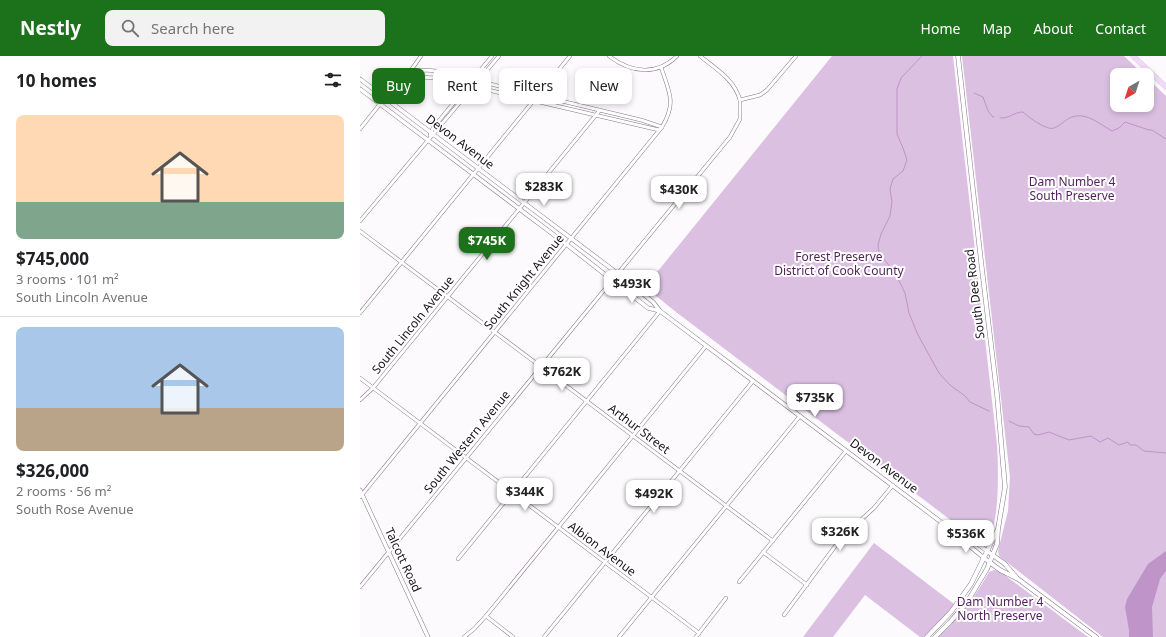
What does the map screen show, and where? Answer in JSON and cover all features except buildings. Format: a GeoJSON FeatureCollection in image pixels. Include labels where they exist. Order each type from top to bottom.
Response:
{"type":"FeatureCollection","features":[{"type":"Feature","properties":{"kind":"main road","name":"South Dee Road"},"geometry":{"type":"LineString","coordinates":[[935,637],[966,604],[980,583],[990,562],[997,544],[1005,487],[1000,419],[958,56]]}},
{"type":"Feature","properties":{"kind":"main road"},"geometry":{"type":"LineString","coordinates":[[1133,56],[1166,87]]}},
{"type":"Feature","properties":{"kind":"main road","name":"South Dee Road"},"geometry":{"type":"LineString","coordinates":[[927,637],[947,617],[971,584],[998,529]]}},
{"type":"Feature","properties":{"kind":"main road","name":"Devon Avenue"},"geometry":{"type":"LineString","coordinates":[[987,551],[1005,564],[1018,579]]}},
{"type":"Feature","properties":{"kind":"main road","name":"Devon Avenue"},"geometry":{"type":"LineString","coordinates":[[984,558],[1000,570],[1018,579],[1096,637]]}},
{"type":"Feature","properties":{"kind":"street"},"geometry":{"type":"LineString","coordinates":[[413,68],[421,56]]}},
{"type":"Feature","properties":{"kind":"street"},"geometry":{"type":"LineString","coordinates":[[482,68],[492,56]]}},
{"type":"Feature","properties":{"kind":"street"},"geometry":{"type":"LineString","coordinates":[[489,68],[499,56]]}},
{"type":"Feature","properties":{"kind":"street"},"geometry":{"type":"LineString","coordinates":[[560,68],[570,56]]}},
{"type":"Feature","properties":{"kind":"street"},"geometry":{"type":"LineString","coordinates":[[609,56],[624,66],[646,70],[661,67],[671,62],[678,56]]}},
{"type":"Feature","properties":{"kind":"street"},"geometry":{"type":"LineString","coordinates":[[700,56],[730,81],[738,93],[740,100],[764,93],[793,57]]}},
{"type":"Feature","properties":{"kind":"street","name":"South Knight Avenue"},"geometry":{"type":"LineString","coordinates":[[361,496],[660,130],[668,116],[671,104],[671,97],[661,67]]}},
{"type":"Feature","properties":{"kind":"street","name":"Devon Avenue"},"geometry":{"type":"LineString","coordinates":[[360,79],[372,88]]}},
{"type":"Feature","properties":{"kind":"street","name":"Devon Avenue"},"geometry":{"type":"LineString","coordinates":[[360,88],[372,98]]}},
{"type":"Feature","properties":{"kind":"street","name":"South Western Avenue"},"geometry":{"type":"LineString","coordinates":[[360,587],[730,137],[740,119],[740,100]]}},
{"type":"Feature","properties":{"kind":"street"},"geometry":{"type":"LineString","coordinates":[[567,103],[648,122],[662,127]]}},
{"type":"Feature","properties":{"kind":"street"},"geometry":{"type":"LineString","coordinates":[[360,129],[380,104]]}},
{"type":"Feature","properties":{"kind":"street","name":"Devon Avenue"},"geometry":{"type":"LineString","coordinates":[[380,104],[612,279],[648,308],[660,312],[893,485],[961,537],[984,558]]}},
{"type":"Feature","properties":{"kind":"street","name":"Devon Avenue"},"geometry":{"type":"LineString","coordinates":[[393,104],[618,273],[653,302],[660,312]]}},
{"type":"Feature","properties":{"kind":"street"},"geometry":{"type":"LineString","coordinates":[[432,133],[433,128],[453,104]]}},
{"type":"Feature","properties":{"kind":"street"},"geometry":{"type":"LineString","coordinates":[[360,221],[432,133],[458,104]]}},
{"type":"Feature","properties":{"kind":"street"},"geometry":{"type":"LineString","coordinates":[[360,314],[531,104]]}},
{"type":"Feature","properties":{"kind":"street"},"geometry":{"type":"LineString","coordinates":[[546,104],[660,130]]}},
{"type":"Feature","properties":{"kind":"street","name":"South Lincoln Avenue"},"geometry":{"type":"LineString","coordinates":[[360,400],[373,388],[600,110]]}},
{"type":"Feature","properties":{"kind":"street","name":"Arthur Street"},"geometry":{"type":"LineString","coordinates":[[360,232],[773,541]]}},
{"type":"Feature","properties":{"kind":"street"},"geometry":{"type":"LineString","coordinates":[[458,559],[660,312]]}},
{"type":"Feature","properties":{"kind":"street"},"geometry":{"type":"LineString","coordinates":[[464,637],[486,616],[706,346]]}},
{"type":"Feature","properties":{"kind":"street","name":"Albion Avenue"},"geometry":{"type":"LineString","coordinates":[[360,378],[558,528],[700,633]]}},
{"type":"Feature","properties":{"kind":"street"},"geometry":{"type":"LineString","coordinates":[[544,637],[753,381]]}},
{"type":"Feature","properties":{"kind":"street"},"geometry":{"type":"LineString","coordinates":[[619,637],[800,416]]}},
{"type":"Feature","properties":{"kind":"street"},"geometry":{"type":"LineString","coordinates":[[739,582],[846,451]]}},
{"type":"Feature","properties":{"kind":"street"},"geometry":{"type":"LineString","coordinates":[[784,615],[842,537],[874,508],[893,485]]}},
{"type":"Feature","properties":{"kind":"street","name":"Talcott Road"},"geometry":{"type":"LineString","coordinates":[[360,490],[361,496],[428,637]]}},
{"type":"Feature","properties":{"kind":"street","name":"Devon Avenue"},"geometry":{"type":"LineString","coordinates":[[961,537],[976,542],[987,551]]}},
{"type":"Feature","properties":{"kind":"street"},"geometry":{"type":"LineString","coordinates":[[763,552],[807,585]]}},
{"type":"Feature","properties":{"kind":"street"},"geometry":{"type":"LineString","coordinates":[[696,637],[726,598]]}},
{"type":"Feature","properties":{"kind":"street"},"geometry":{"type":"LineString","coordinates":[[486,616],[513,637]]}},
{"type":"Feature","properties":{"kind":"green space","name":"Forest Preserve District of Cook County"},"geometry":{"type":"Polygon","coordinates":[[[832,56],[953,56],[997,445],[998,481],[996,511],[994,524],[990,535],[985,541],[977,540],[645,287],[832,56]]]}},
{"type":"Feature","properties":{"kind":"green space","name":"Dam Number 4 South Preserve"},"geometry":{"type":"Polygon","coordinates":[[[962,56],[1124,56],[1137,68],[1110,68],[1110,112],[1154,112],[1154,85],[1166,96],[1166,637],[1103,637],[999,556],[998,551],[1008,511],[1010,477],[962,56]]]}},
{"type":"Feature","properties":{"kind":"green space"},"geometry":{"type":"Polygon","coordinates":[[[874,543],[954,604],[943,618],[924,637],[920,637],[865,595],[833,637],[803,637],[874,543]]]}},
{"type":"Feature","properties":{"kind":"green space","name":"Dam Number 4 North Preserve"},"geometry":{"type":"Polygon","coordinates":[[[994,570],[999,571],[1088,637],[938,637],[960,615],[973,599],[989,572],[994,570]]]}},
{"type":"Feature","properties":{"kind":"shaded area"},"geometry":{"type":"Polygon","coordinates":[[[1166,551],[1166,571],[1160,579],[1152,607],[1153,637],[1129,637],[1125,607],[1127,599],[1148,564],[1166,551]]]}},
{"type":"Feature","properties":{"kind":"waterway"},"geometry":{"type":"LineString","coordinates":[[922,56],[901,78],[897,89],[897,134],[907,160],[903,171],[893,179],[890,189],[892,202],[890,216],[881,234],[878,245],[879,253],[895,273],[905,293],[909,313],[918,335],[939,373],[950,385],[965,396],[970,402],[989,411]]}},
{"type":"Feature","properties":{"kind":"waterway"},"geometry":{"type":"LineString","coordinates":[[974,93],[983,97],[988,111],[994,117]]}},
{"type":"Feature","properties":{"kind":"waterway"},"geometry":{"type":"LineString","coordinates":[[1000,118],[1023,112],[1038,123],[1054,128],[1070,118],[1081,116],[1090,118],[1112,131],[1119,128],[1125,122],[1152,130],[1166,139]]}},
{"type":"Feature","properties":{"kind":"waterway"},"geometry":{"type":"LineString","coordinates":[[1009,421],[1019,426],[1029,427],[1034,434],[1038,435],[1049,432],[1069,440],[1091,436],[1100,442],[1108,438],[1119,445],[1128,442],[1130,445],[1136,445],[1144,451],[1166,453]]}}]}
